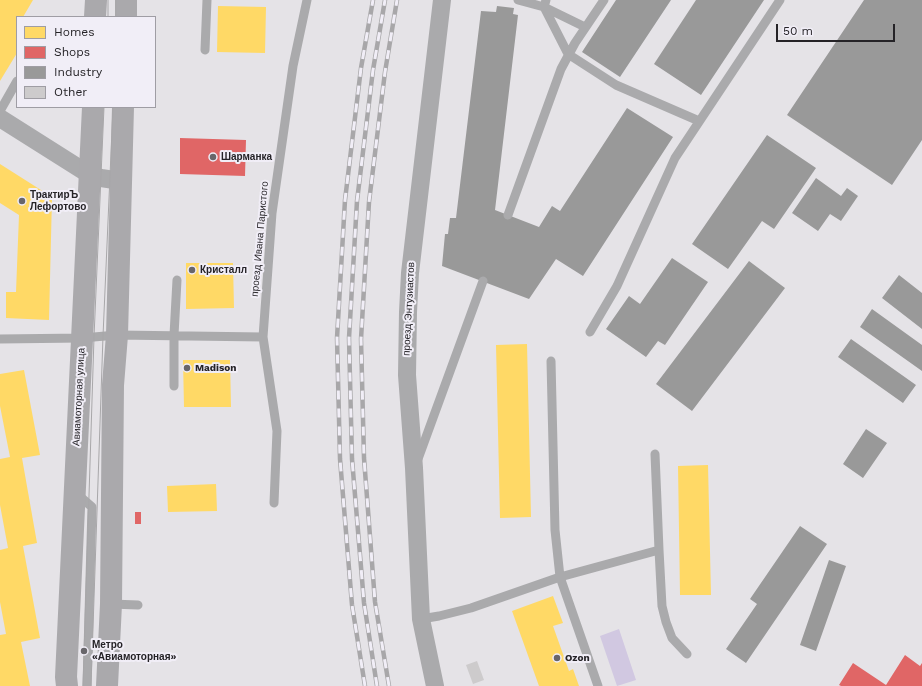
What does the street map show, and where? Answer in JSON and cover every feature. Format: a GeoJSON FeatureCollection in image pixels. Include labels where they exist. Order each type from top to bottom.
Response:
{"type":"FeatureCollection","features":[{"type":"Feature","properties":{"kind":"main road"},"geometry":{"type":"LineString","coordinates":[[96,0],[96,16]]}},
{"type":"Feature","properties":{"kind":"main road"},"geometry":{"type":"LineString","coordinates":[[126,0],[126,16]]}},
{"type":"Feature","properties":{"kind":"main road","name":"Авиамоторная улица"},"geometry":{"type":"LineString","coordinates":[[66,686],[93,108]]}},
{"type":"Feature","properties":{"kind":"main road"},"geometry":{"type":"LineString","coordinates":[[107,686],[111,604],[101,500],[113,385],[116,335],[122,181],[123,108]]}},
{"type":"Feature","properties":{"kind":"street","name":"проезд Энтузиастов"},"geometry":{"type":"LineString","coordinates":[[421,619],[414,468],[407,389],[408,312],[410,273],[442,0]]}},
{"type":"Feature","properties":{"kind":"street"},"geometry":{"type":"LineString","coordinates":[[0,118],[90,175],[122,181]]}},
{"type":"Feature","properties":{"kind":"street"},"geometry":{"type":"LineString","coordinates":[[421,619],[435,686]]}},
{"type":"Feature","properties":{"kind":"lane"},"geometry":{"type":"LineString","coordinates":[[205,50],[207,0]]}},
{"type":"Feature","properties":{"kind":"lane","name":"проезд Ивана Паристого"},"geometry":{"type":"LineString","coordinates":[[274,503],[277,431],[263,337],[272,213],[293,66],[307,0]]}},
{"type":"Feature","properties":{"kind":"lane"},"geometry":{"type":"LineString","coordinates":[[518,0],[545,3],[585,28]]}},
{"type":"Feature","properties":{"kind":"lane"},"geometry":{"type":"LineString","coordinates":[[508,214],[561,69],[568,54],[604,0]]}},
{"type":"Feature","properties":{"kind":"lane"},"geometry":{"type":"LineString","coordinates":[[590,332],[617,286],[675,158],[780,0]]}},
{"type":"Feature","properties":{"kind":"lane"},"geometry":{"type":"LineString","coordinates":[[545,3],[568,54],[616,85],[699,121]]}},
{"type":"Feature","properties":{"kind":"lane"},"geometry":{"type":"LineString","coordinates":[[0,111],[16,83]]}},
{"type":"Feature","properties":{"kind":"lane"},"geometry":{"type":"LineString","coordinates":[[174,386],[174,335],[177,280]]}},
{"type":"Feature","properties":{"kind":"lane"},"geometry":{"type":"LineString","coordinates":[[414,468],[483,281]]}},
{"type":"Feature","properties":{"kind":"lane"},"geometry":{"type":"LineString","coordinates":[[0,339],[82,338],[116,335],[263,337]]}},
{"type":"Feature","properties":{"kind":"lane"},"geometry":{"type":"LineString","coordinates":[[551,361],[555,530],[560,578],[598,686]]}},
{"type":"Feature","properties":{"kind":"lane"},"geometry":{"type":"LineString","coordinates":[[655,454],[658,550],[662,606],[672,638],[687,654]]}},
{"type":"Feature","properties":{"kind":"lane"},"geometry":{"type":"LineString","coordinates":[[75,491],[101,500],[87,686]]}},
{"type":"Feature","properties":{"kind":"lane"},"geometry":{"type":"LineString","coordinates":[[421,619],[471,608],[560,578],[658,550]]}},
{"type":"Feature","properties":{"kind":"lane"},"geometry":{"type":"LineString","coordinates":[[111,604],[138,605]]}},
{"type":"Feature","properties":{"kind":"shaded area"},"geometry":{"type":"Polygon","coordinates":[[[619,629],[636,680],[617,686],[600,636],[619,629]]]}},
{"type":"Feature","properties":{"kind":"building: Homes"},"geometry":{"type":"Polygon","coordinates":[[[0,0],[33,0],[24,16],[16,16],[16,55],[0,81],[0,0]]]}},
{"type":"Feature","properties":{"kind":"building: Homes"},"geometry":{"type":"Polygon","coordinates":[[[218,6],[266,7],[265,53],[217,52],[218,6]]]}},
{"type":"Feature","properties":{"kind":"building: Homes"},"geometry":{"type":"Polygon","coordinates":[[[0,164],[52,197],[49,320],[6,318],[6,292],[16,292],[19,215],[0,203],[0,164]]]}},
{"type":"Feature","properties":{"kind":"building: Homes"},"geometry":{"type":"Polygon","coordinates":[[[186,263],[233,263],[234,308],[186,309],[186,263]]]}},
{"type":"Feature","properties":{"kind":"building: Homes"},"geometry":{"type":"Polygon","coordinates":[[[527,344],[531,517],[500,518],[496,345],[527,344]]]}},
{"type":"Feature","properties":{"kind":"building: Homes"},"geometry":{"type":"Polygon","coordinates":[[[183,360],[230,360],[231,407],[184,407],[183,360]]]}},
{"type":"Feature","properties":{"kind":"building: Homes"},"geometry":{"type":"Polygon","coordinates":[[[24,370],[40,455],[22,458],[37,543],[23,546],[40,638],[21,642],[30,686],[0,686],[0,635],[6,634],[0,602],[0,550],[8,548],[0,505],[0,459],[10,457],[0,406],[0,374],[24,370]]]}},
{"type":"Feature","properties":{"kind":"building: Homes"},"geometry":{"type":"Polygon","coordinates":[[[708,465],[711,595],[680,595],[678,466],[708,465]]]}},
{"type":"Feature","properties":{"kind":"building: Homes"},"geometry":{"type":"Polygon","coordinates":[[[216,484],[217,511],[168,512],[167,486],[216,484]]]}},
{"type":"Feature","properties":{"kind":"building: Homes"},"geometry":{"type":"Polygon","coordinates":[[[553,596],[563,623],[553,626],[569,671],[573,669],[579,686],[539,686],[512,611],[553,596]]]}},
{"type":"Feature","properties":{"kind":"building: Shops","name":"Шарманка"},"geometry":{"type":"Polygon","coordinates":[[[180,138],[246,140],[245,176],[180,174],[180,138]]]}},
{"type":"Feature","properties":{"kind":"building: Shops"},"geometry":{"type":"Polygon","coordinates":[[[135,512],[141,512],[141,524],[135,524],[135,512]]]}},
{"type":"Feature","properties":{"kind":"building: Shops"},"geometry":{"type":"Polygon","coordinates":[[[905,655],[920,666],[922,663],[922,686],[839,685],[853,663],[886,685],[905,655]]]}},
{"type":"Feature","properties":{"kind":"building: Industry"},"geometry":{"type":"Polygon","coordinates":[[[616,0],[671,0],[620,77],[582,52],[616,0]]]}},
{"type":"Feature","properties":{"kind":"building: Industry"},"geometry":{"type":"Polygon","coordinates":[[[696,0],[764,0],[701,95],[654,64],[696,0]]]}},
{"type":"Feature","properties":{"kind":"building: Industry"},"geometry":{"type":"Polygon","coordinates":[[[864,0],[922,0],[922,140],[892,185],[787,115],[864,0]]]}},
{"type":"Feature","properties":{"kind":"building: Industry"},"geometry":{"type":"Polygon","coordinates":[[[497,6],[514,8],[513,14],[518,15],[495,210],[539,227],[552,206],[560,211],[627,108],[673,137],[583,276],[556,259],[529,299],[442,266],[445,234],[448,234],[450,218],[456,218],[481,11],[496,12],[497,6]]]}},
{"type":"Feature","properties":{"kind":"building: Industry"},"geometry":{"type":"Polygon","coordinates":[[[767,135],[816,168],[774,229],[762,221],[728,269],[692,244],[767,135]]]}},
{"type":"Feature","properties":{"kind":"building: Industry"},"geometry":{"type":"Polygon","coordinates":[[[816,178],[841,196],[847,188],[858,196],[841,221],[830,214],[818,231],[792,213],[816,178]]]}},
{"type":"Feature","properties":{"kind":"building: Industry"},"geometry":{"type":"Polygon","coordinates":[[[672,258],[708,282],[665,345],[658,341],[646,357],[606,329],[629,296],[640,304],[672,258]]]}},
{"type":"Feature","properties":{"kind":"building: Industry"},"geometry":{"type":"Polygon","coordinates":[[[749,261],[785,288],[692,411],[656,384],[749,261]]]}},
{"type":"Feature","properties":{"kind":"building: Industry"},"geometry":{"type":"Polygon","coordinates":[[[899,275],[922,293],[922,329],[882,298],[899,275]]]}},
{"type":"Feature","properties":{"kind":"building: Industry"},"geometry":{"type":"Polygon","coordinates":[[[872,309],[922,345],[922,371],[860,327],[872,309]]]}},
{"type":"Feature","properties":{"kind":"building: Industry"},"geometry":{"type":"Polygon","coordinates":[[[851,339],[916,385],[903,403],[838,357],[851,339]]]}},
{"type":"Feature","properties":{"kind":"building: Industry"},"geometry":{"type":"Polygon","coordinates":[[[866,429],[887,443],[863,478],[843,464],[866,429]]]}},
{"type":"Feature","properties":{"kind":"building: Industry"},"geometry":{"type":"Polygon","coordinates":[[[800,526],[827,544],[746,663],[726,649],[757,604],[750,599],[800,526]]]}},
{"type":"Feature","properties":{"kind":"building: Industry"},"geometry":{"type":"Polygon","coordinates":[[[829,560],[846,566],[816,651],[800,645],[829,560]]]}},
{"type":"Feature","properties":{"kind":"building: Other"},"geometry":{"type":"Polygon","coordinates":[[[477,661],[484,680],[473,684],[466,665],[477,661]]]}},
{"type":"Feature","properties":{"kind":"tram line"},"geometry":{"type":"LineString","coordinates":[[108,0],[108,16]]}},
{"type":"Feature","properties":{"kind":"tram line"},"geometry":{"type":"LineString","coordinates":[[116,0],[116,16]]}},
{"type":"Feature","properties":{"kind":"tram line"},"geometry":{"type":"LineString","coordinates":[[83,686],[94,337],[104,108]]}},
{"type":"Feature","properties":{"kind":"tram line"},"geometry":{"type":"LineString","coordinates":[[91,686],[103,336],[113,108]]}},
{"type":"Feature","properties":{"kind":"railway"},"geometry":{"type":"LineString","coordinates":[[365,686],[352,605],[340,459],[337,338],[345,200],[361,68],[373,0]]}},
{"type":"Feature","properties":{"kind":"railway"},"geometry":{"type":"LineString","coordinates":[[377,686],[364,603],[352,459],[349,338],[357,201],[373,70],[385,0]]}},
{"type":"Feature","properties":{"kind":"railway"},"geometry":{"type":"LineString","coordinates":[[389,686],[375,602],[364,458],[361,339],[369,202],[385,72],[397,0]]}},
{"type":"Feature","properties":{"kind":"place","name":"Шарманка"},"geometry":{"type":"Point","coordinates":[213,157]}},
{"type":"Feature","properties":{"kind":"place","name":"ТрактирЪ Лефортово"},"geometry":{"type":"Point","coordinates":[22,201]}},
{"type":"Feature","properties":{"kind":"place","name":"Кристалл"},"geometry":{"type":"Point","coordinates":[192,270]}},
{"type":"Feature","properties":{"kind":"place","name":"Madison"},"geometry":{"type":"Point","coordinates":[187,368]}},
{"type":"Feature","properties":{"kind":"place","name":"Метро «Авиамоторная»"},"geometry":{"type":"Point","coordinates":[84,651]}},
{"type":"Feature","properties":{"kind":"place","name":"Ozon"},"geometry":{"type":"Point","coordinates":[557,658]}}]}
